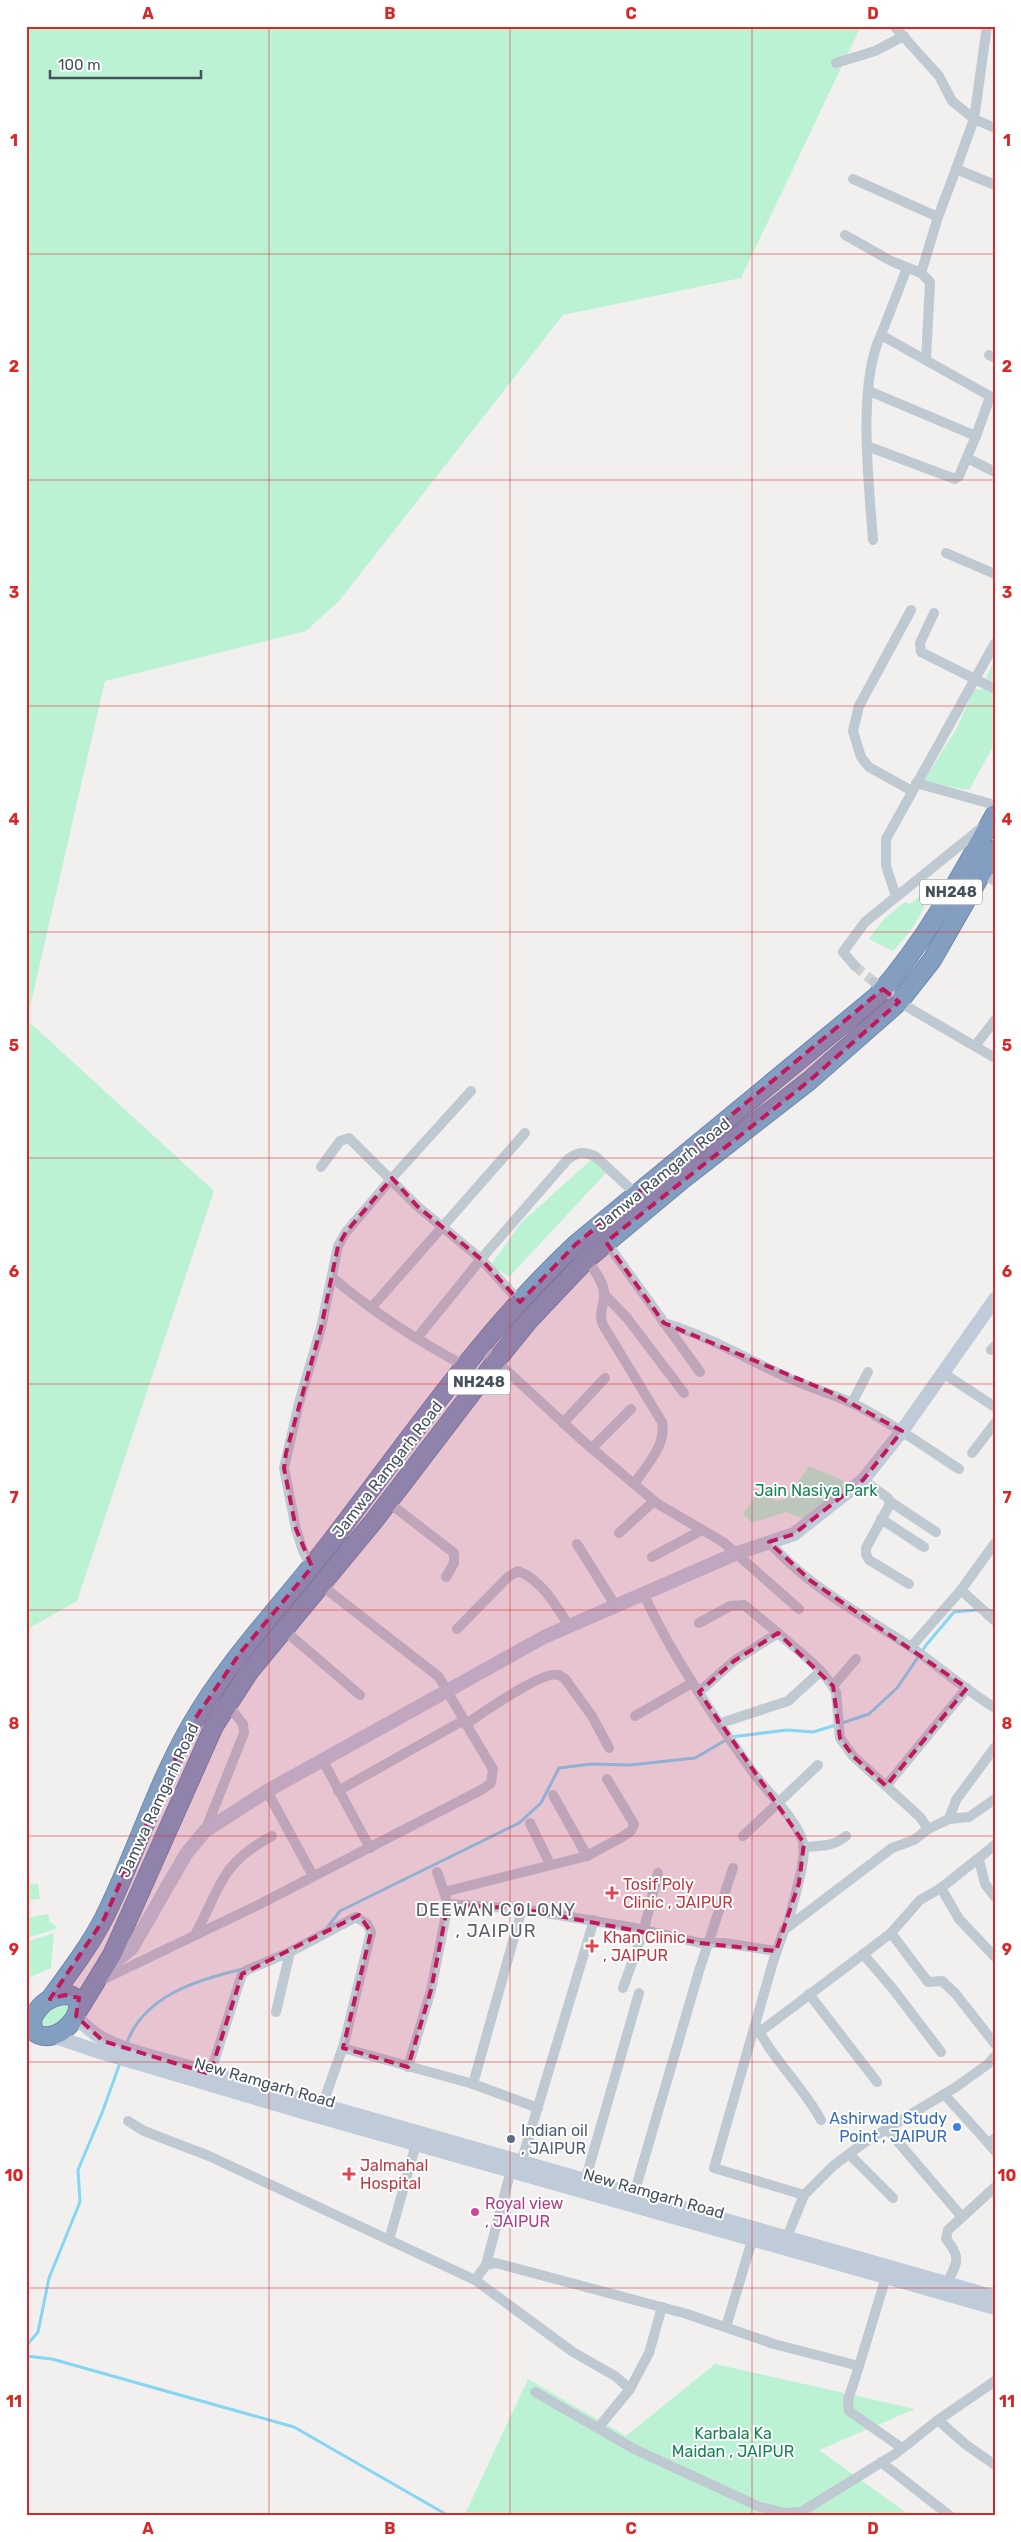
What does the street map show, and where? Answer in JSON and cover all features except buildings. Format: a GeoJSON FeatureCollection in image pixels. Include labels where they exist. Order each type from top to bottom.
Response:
{"type":"FeatureCollection","features":[{"type":"Feature","properties":{"kind":"highway","name":"Jamwa Ramgarh Road"},"geometry":{"type":"LineString","coordinates":[[50,1999],[81,1956],[104,1919],[190,1726],[240,1653],[312,1567],[465,1366],[520,1302],[575,1245],[851,1019],[878,986],[922,940],[994,813]]}},
{"type":"Feature","properties":{"kind":"highway","name":"Jamwa Ramgarh Road"},"geometry":{"type":"LineString","coordinates":[[77,2012],[106,1965],[205,1742],[249,1672],[388,1502],[530,1319],[587,1259],[810,1081],[898,1002],[932,960],[988,877],[995,850]]}},
{"type":"Feature","properties":{"kind":"highway"},"geometry":{"type":"LineString","coordinates":[[50,1999],[70,1995],[79,2002],[77,2012]]}},
{"type":"Feature","properties":{"kind":"highway","name":"NH248"},"geometry":{"type":"LineString","coordinates":[[50,1999],[31,2014],[31,2026],[38,2036],[51,2036]]}},
{"type":"Feature","properties":{"kind":"highway","name":"NH248"},"geometry":{"type":"LineString","coordinates":[[26,2045],[63,2030],[77,2012]]}},
{"type":"Feature","properties":{"kind":"street"},"geometry":{"type":"LineString","coordinates":[[894,26],[939,76],[952,101],[974,119],[995,128]]}},
{"type":"Feature","properties":{"kind":"street"},"geometry":{"type":"LineString","coordinates":[[921,273],[938,217],[974,119],[987,26]]}},
{"type":"Feature","properties":{"kind":"street"},"geometry":{"type":"LineString","coordinates":[[836,63],[875,51],[904,36]]}},
{"type":"Feature","properties":{"kind":"street"},"geometry":{"type":"LineString","coordinates":[[956,169],[995,185]]}},
{"type":"Feature","properties":{"kind":"street"},"geometry":{"type":"LineString","coordinates":[[853,179],[938,217]]}},
{"type":"Feature","properties":{"kind":"street"},"geometry":{"type":"LineString","coordinates":[[845,234],[921,273],[930,282],[926,360]]}},
{"type":"Feature","properties":{"kind":"street"},"geometry":{"type":"LineString","coordinates":[[873,540],[867,446],[870,391],[877,344],[908,268]]}},
{"type":"Feature","properties":{"kind":"street"},"geometry":{"type":"LineString","coordinates":[[867,446],[950,478],[959,476],[992,398],[881,335]]}},
{"type":"Feature","properties":{"kind":"street"},"geometry":{"type":"LineString","coordinates":[[870,391],[976,436]]}},
{"type":"Feature","properties":{"kind":"street"},"geometry":{"type":"LineString","coordinates":[[967,458],[995,472]]}},
{"type":"Feature","properties":{"kind":"street"},"geometry":{"type":"LineString","coordinates":[[946,553],[995,574]]}},
{"type":"Feature","properties":{"kind":"street"},"geometry":{"type":"LineString","coordinates":[[911,610],[859,706],[853,731],[861,757],[869,767],[914,787],[994,813]]}},
{"type":"Feature","properties":{"kind":"street"},"geometry":{"type":"LineString","coordinates":[[934,613],[920,642],[921,652],[995,689]]}},
{"type":"Feature","properties":{"kind":"street"},"geometry":{"type":"LineString","coordinates":[[896,896],[886,866],[885,844],[896,818],[995,643]]}},
{"type":"Feature","properties":{"kind":"street"},"geometry":{"type":"LineString","coordinates":[[855,966],[843,952],[865,922],[994,813]]}},
{"type":"Feature","properties":{"kind":"street"},"geometry":{"type":"LineString","coordinates":[[878,986],[898,1002],[995,1058]]}},
{"type":"Feature","properties":{"kind":"street"},"geometry":{"type":"LineString","coordinates":[[974,1046],[995,1020]]}},
{"type":"Feature","properties":{"kind":"street"},"geometry":{"type":"LineString","coordinates":[[312,1567],[303,1551],[296,1529],[284,1468],[298,1403],[321,1328],[333,1278],[338,1246],[346,1232],[392,1178],[471,1092]]}},
{"type":"Feature","properties":{"kind":"street"},"geometry":{"type":"LineString","coordinates":[[371,1308],[525,1133]]}},
{"type":"Feature","properties":{"kind":"street"},"geometry":{"type":"LineString","coordinates":[[321,1167],[340,1141],[349,1138],[392,1178],[417,1206],[480,1259],[520,1302]]}},
{"type":"Feature","properties":{"kind":"street"},"geometry":{"type":"LineString","coordinates":[[417,1338],[480,1259],[568,1159],[578,1153],[587,1152],[602,1160],[636,1194]]}},
{"type":"Feature","properties":{"kind":"street"},"geometry":{"type":"LineString","coordinates":[[606,1242],[700,1372]]}},
{"type":"Feature","properties":{"kind":"street"},"geometry":{"type":"LineString","coordinates":[[587,1259],[604,1287],[600,1317],[662,1422],[663,1436],[659,1445],[634,1484]]}},
{"type":"Feature","properties":{"kind":"street"},"geometry":{"type":"LineString","coordinates":[[333,1278],[371,1308],[465,1366]]}},
{"type":"Feature","properties":{"kind":"street"},"geometry":{"type":"LineString","coordinates":[[604,1294],[627,1318],[684,1393]]}},
{"type":"Feature","properties":{"kind":"street"},"geometry":{"type":"LineString","coordinates":[[106,1965],[121,1958],[132,1948],[186,1854],[205,1832],[267,1791],[544,1637],[735,1554],[794,1534],[863,1480],[902,1431],[995,1299]]}},
{"type":"Feature","properties":{"kind":"street"},"geometry":{"type":"LineString","coordinates":[[664,1324],[698,1334],[785,1377],[830,1392],[902,1431],[959,1469]]}},
{"type":"Feature","properties":{"kind":"street"},"geometry":{"type":"LineString","coordinates":[[481,1347],[563,1423],[654,1501],[723,1542],[798,1609]]}},
{"type":"Feature","properties":{"kind":"street"},"geometry":{"type":"LineString","coordinates":[[852,1403],[868,1372]]}},
{"type":"Feature","properties":{"kind":"street"},"geometry":{"type":"LineString","coordinates":[[943,1373],[995,1407]]}},
{"type":"Feature","properties":{"kind":"street"},"geometry":{"type":"LineString","coordinates":[[563,1423],[605,1378]]}},
{"type":"Feature","properties":{"kind":"street"},"geometry":{"type":"LineString","coordinates":[[592,1448],[631,1409]]}},
{"type":"Feature","properties":{"kind":"street"},"geometry":{"type":"LineString","coordinates":[[972,1453],[995,1423]]}},
{"type":"Feature","properties":{"kind":"street"},"geometry":{"type":"LineString","coordinates":[[863,1480],[889,1501],[936,1532]]}},
{"type":"Feature","properties":{"kind":"street"},"geometry":{"type":"LineString","coordinates":[[619,1533],[654,1501]]}},
{"type":"Feature","properties":{"kind":"street"},"geometry":{"type":"LineString","coordinates":[[889,1501],[889,1507],[866,1548],[866,1554],[869,1560],[909,1584]]}},
{"type":"Feature","properties":{"kind":"street"},"geometry":{"type":"LineString","coordinates":[[388,1502],[454,1553],[454,1563],[446,1577]]}},
{"type":"Feature","properties":{"kind":"street"},"geometry":{"type":"LineString","coordinates":[[881,1519],[924,1547]]}},
{"type":"Feature","properties":{"kind":"street"},"geometry":{"type":"LineString","coordinates":[[652,1557],[702,1530]]}},
{"type":"Feature","properties":{"kind":"street"},"geometry":{"type":"LineString","coordinates":[[769,1542],[780,1555],[811,1581],[916,1651],[995,1708]]}},
{"type":"Feature","properties":{"kind":"street"},"geometry":{"type":"LineString","coordinates":[[916,1651],[995,1543]]}},
{"type":"Feature","properties":{"kind":"street"},"geometry":{"type":"LineString","coordinates":[[578,1544],[615,1605]]}},
{"type":"Feature","properties":{"kind":"street"},"geometry":{"type":"LineString","coordinates":[[458,1629],[508,1577],[518,1571],[536,1582],[545,1591],[569,1626]]}},
{"type":"Feature","properties":{"kind":"street"},"geometry":{"type":"LineString","coordinates":[[94,1984],[370,1848],[452,1806],[491,1783],[493,1769],[439,1677],[321,1585]]}},
{"type":"Feature","properties":{"kind":"street"},"geometry":{"type":"LineString","coordinates":[[961,1590],[995,1620]]}},
{"type":"Feature","properties":{"kind":"street"},"geometry":{"type":"LineString","coordinates":[[643,1593],[679,1663],[804,1843],[799,1883],[787,1927],[776,1951],[756,2032],[714,2168],[804,2195]]}},
{"type":"Feature","properties":{"kind":"street"},"geometry":{"type":"LineString","coordinates":[[699,1622],[730,1606],[744,1605],[751,1609],[821,1671],[836,1692],[840,1738],[853,1756],[920,1818],[928,1829]]}},
{"type":"Feature","properties":{"kind":"street"},"geometry":{"type":"LineString","coordinates":[[284,1630],[360,1694]]}},
{"type":"Feature","properties":{"kind":"street"},"geometry":{"type":"LineString","coordinates":[[699,1692],[734,1661],[778,1633]]}},
{"type":"Feature","properties":{"kind":"street"},"geometry":{"type":"LineString","coordinates":[[833,1686],[856,1660]]}},
{"type":"Feature","properties":{"kind":"street"},"geometry":{"type":"LineString","coordinates":[[722,1725],[788,1701],[821,1671]]}},
{"type":"Feature","properties":{"kind":"street"},"geometry":{"type":"LineString","coordinates":[[338,1791],[465,1722],[532,1682],[552,1674],[559,1674],[565,1679],[592,1716],[609,1748]]}},
{"type":"Feature","properties":{"kind":"street"},"geometry":{"type":"LineString","coordinates":[[635,1716],[692,1683]]}},
{"type":"Feature","properties":{"kind":"street"},"geometry":{"type":"LineString","coordinates":[[886,1786],[967,1688]]}},
{"type":"Feature","properties":{"kind":"street"},"geometry":{"type":"LineString","coordinates":[[205,1832],[244,1733],[243,1724],[228,1705]]}},
{"type":"Feature","properties":{"kind":"street"},"geometry":{"type":"LineString","coordinates":[[949,1819],[956,1800],[995,1747]]}},
{"type":"Feature","properties":{"kind":"street"},"geometry":{"type":"LineString","coordinates":[[322,1759],[370,1848]]}},
{"type":"Feature","properties":{"kind":"street"},"geometry":{"type":"LineString","coordinates":[[743,1836],[818,1765]]}},
{"type":"Feature","properties":{"kind":"street"},"geometry":{"type":"LineString","coordinates":[[444,1892],[586,1856],[622,1837],[634,1828],[633,1820],[607,1778]]}},
{"type":"Feature","properties":{"kind":"street"},"geometry":{"type":"LineString","coordinates":[[267,1791],[314,1876]]}},
{"type":"Feature","properties":{"kind":"street"},"geometry":{"type":"LineString","coordinates":[[553,1795],[586,1856]]}},
{"type":"Feature","properties":{"kind":"street"},"geometry":{"type":"LineString","coordinates":[[787,1927],[892,1848],[914,1840],[928,1829],[949,1819],[970,1817],[995,1799]]}},
{"type":"Feature","properties":{"kind":"street"},"geometry":{"type":"LineString","coordinates":[[530,1823],[550,1864]]}},
{"type":"Feature","properties":{"kind":"street"},"geometry":{"type":"LineString","coordinates":[[196,1934],[224,1874],[230,1866],[254,1846],[272,1836]]}},
{"type":"Feature","properties":{"kind":"street"},"geometry":{"type":"LineString","coordinates":[[803,1847],[838,1843],[846,1836]]}},
{"type":"Feature","properties":{"kind":"street"},"geometry":{"type":"LineString","coordinates":[[756,2032],[892,1933],[920,1900],[941,1888],[979,1860],[995,1845]]}},
{"type":"Feature","properties":{"kind":"street"},"geometry":{"type":"LineString","coordinates":[[979,1860],[986,1884],[995,1897]]}},
{"type":"Feature","properties":{"kind":"street"},"geometry":{"type":"LineString","coordinates":[[634,2194],[733,1868]]}},
{"type":"Feature","properties":{"kind":"street"},"geometry":{"type":"LineString","coordinates":[[408,2067],[431,1990],[448,1904],[437,1872]]}},
{"type":"Feature","properties":{"kind":"street"},"geometry":{"type":"LineString","coordinates":[[624,1988],[644,1930],[658,1874]]}},
{"type":"Feature","properties":{"kind":"street"},"geometry":{"type":"LineString","coordinates":[[941,1888],[959,1919],[995,1957]]}},
{"type":"Feature","properties":{"kind":"street"},"geometry":{"type":"LineString","coordinates":[[448,1904],[522,1909],[594,1920],[700,1943],[709,1942],[776,1951]]}},
{"type":"Feature","properties":{"kind":"street"},"geometry":{"type":"LineString","coordinates":[[473,2084],[522,1909]]}},
{"type":"Feature","properties":{"kind":"street"},"geometry":{"type":"LineString","coordinates":[[210,2074],[242,1974],[247,1970],[290,1952],[356,1917],[367,1924],[371,1932],[342,2048],[322,2106]]}},
{"type":"Feature","properties":{"kind":"street"},"geometry":{"type":"LineString","coordinates":[[475,2280],[486,2265],[515,2165],[538,2108],[594,1920]]}},
{"type":"Feature","properties":{"kind":"street"},"geometry":{"type":"LineString","coordinates":[[892,1933],[928,1982],[942,1981],[949,1987],[995,2044]]}},
{"type":"Feature","properties":{"kind":"street"},"geometry":{"type":"LineString","coordinates":[[276,2012],[290,1952]]}},
{"type":"Feature","properties":{"kind":"street"},"geometry":{"type":"LineString","coordinates":[[863,1954],[893,1989],[941,2052]]}},
{"type":"Feature","properties":{"kind":"street"},"geometry":{"type":"LineString","coordinates":[[585,2180],[639,1993]]}},
{"type":"Feature","properties":{"kind":"street"},"geometry":{"type":"LineString","coordinates":[[809,1994],[877,2082]]}},
{"type":"Feature","properties":{"kind":"street"},"geometry":{"type":"LineString","coordinates":[[77,2012],[101,2046]]}},
{"type":"Feature","properties":{"kind":"street"},"geometry":{"type":"LineString","coordinates":[[756,2032],[810,2101],[821,2120]]}},
{"type":"Feature","properties":{"kind":"street"},"geometry":{"type":"LineString","coordinates":[[51,2036],[101,2046],[136,2058]]}},
{"type":"Feature","properties":{"kind":"street"},"geometry":{"type":"LineString","coordinates":[[342,2048],[473,2084],[538,2108]]}},
{"type":"Feature","properties":{"kind":"street"},"geometry":{"type":"LineString","coordinates":[[787,2237],[804,2195],[833,2166],[887,2129],[944,2094],[988,2064],[995,2056]]}},
{"type":"Feature","properties":{"kind":"street","name":"New Ramgarh Road"},"geometry":{"type":"LineString","coordinates":[[136,2058],[210,2074],[754,2234],[787,2237],[947,2283],[992,2293]]}},
{"type":"Feature","properties":{"kind":"street","name":"New Ramgarh Road"},"geometry":{"type":"LineString","coordinates":[[136,2058],[416,2144],[585,2180],[634,2194],[886,2277],[995,2308]]}},
{"type":"Feature","properties":{"kind":"street"},"geometry":{"type":"LineString","coordinates":[[944,2094],[993,2144]]}},
{"type":"Feature","properties":{"kind":"street"},"geometry":{"type":"LineString","coordinates":[[128,2121],[144,2130],[210,2156],[475,2280],[573,2352],[616,2376],[630,2389]]}},
{"type":"Feature","properties":{"kind":"street"},"geometry":{"type":"LineString","coordinates":[[887,2129],[962,2216]]}},
{"type":"Feature","properties":{"kind":"street"},"geometry":{"type":"LineString","coordinates":[[389,2240],[416,2144]]}},
{"type":"Feature","properties":{"kind":"street"},"geometry":{"type":"LineString","coordinates":[[849,2154],[893,2198]]}},
{"type":"Feature","properties":{"kind":"street"},"geometry":{"type":"LineString","coordinates":[[947,2283],[957,2259],[955,2250],[946,2239],[946,2233],[995,2186]]}},
{"type":"Feature","properties":{"kind":"street"},"geometry":{"type":"LineString","coordinates":[[726,2327],[754,2234]]}},
{"type":"Feature","properties":{"kind":"street"},"geometry":{"type":"LineString","coordinates":[[486,2265],[496,2263],[662,2307],[774,2344],[860,2366]]}},
{"type":"Feature","properties":{"kind":"street"},"geometry":{"type":"LineString","coordinates":[[886,2277],[848,2400],[849,2412],[902,2448]]}},
{"type":"Feature","properties":{"kind":"street"},"geometry":{"type":"LineString","coordinates":[[598,2428],[630,2389],[649,2353],[662,2307]]}},
{"type":"Feature","properties":{"kind":"street"},"geometry":{"type":"LineString","coordinates":[[535,2392],[634,2449],[760,2507],[786,2513],[801,2512],[881,2462],[995,2381]]}},
{"type":"Feature","properties":{"kind":"street"},"geometry":{"type":"LineString","coordinates":[[938,2420],[965,2444],[995,2465]]}},
{"type":"Feature","properties":{"kind":"street"},"geometry":{"type":"LineString","coordinates":[[881,2462],[950,2516]]}},
{"type":"Feature","properties":{"kind":"highlighted area"},"geometry":{"type":"Polygon","coordinates":[[[883,989],[899,1002],[809,1081],[606,1242],[664,1323],[830,1392],[902,1431],[863,1480],[794,1534],[769,1542],[811,1581],[967,1688],[886,1786],[853,1756],[840,1738],[833,1686],[778,1633],[734,1661],[699,1692],[804,1843],[799,1883],[776,1951],[700,1943],[522,1909],[448,1904],[431,1990],[408,2067],[343,2048],[371,1932],[359,1915],[242,1974],[210,2074],[103,2041],[76,2016],[79,1998],[65,1995],[50,1999],[104,1919],[190,1726],[240,1653],[312,1567],[296,1529],[284,1468],[286,1453],[321,1328],[338,1246],[346,1232],[392,1178],[417,1206],[481,1259],[520,1302],[575,1245],[883,989]]]}},
{"type":"Feature","properties":{"kind":"green space"},"geometry":{"type":"Polygon","coordinates":[[[26,26],[861,26],[741,278],[563,315],[339,601],[306,631],[105,681],[27,1020],[214,1191],[77,1601],[26,1630],[26,26]]]}},
{"type":"Feature","properties":{"kind":"green space"},"geometry":{"type":"Polygon","coordinates":[[[995,659],[995,684],[986,678],[995,659]]]}},
{"type":"Feature","properties":{"kind":"green space"},"geometry":{"type":"Polygon","coordinates":[[[986,689],[995,693],[995,743],[969,790],[923,782],[957,728],[974,690],[986,689]]]}},
{"type":"Feature","properties":{"kind":"green space"},"geometry":{"type":"Polygon","coordinates":[[[926,891],[930,894],[923,910],[905,938],[893,951],[869,939],[883,920],[905,902],[910,904],[926,891]]]}},
{"type":"Feature","properties":{"kind":"green space"},"geometry":{"type":"Polygon","coordinates":[[[592,1159],[606,1173],[509,1277],[491,1265],[520,1224],[592,1159]]]}},
{"type":"Feature","properties":{"kind":"green space","name":"Jain Nasiya Park"},"geometry":{"type":"Polygon","coordinates":[[[809,1466],[838,1478],[853,1488],[807,1520],[786,1512],[752,1523],[743,1514],[759,1491],[776,1501],[786,1499],[809,1466]]]}},
{"type":"Feature","properties":{"kind":"green space"},"geometry":{"type":"Polygon","coordinates":[[[38,1884],[40,1899],[26,1900],[26,1885],[38,1884]]]}},
{"type":"Feature","properties":{"kind":"green space"},"geometry":{"type":"Polygon","coordinates":[[[48,1914],[50,1922],[57,1927],[56,1929],[26,1938],[26,1918],[48,1914]]]}},
{"type":"Feature","properties":{"kind":"green space"},"geometry":{"type":"Polygon","coordinates":[[[54,1933],[51,1968],[26,1979],[26,1942],[54,1933]]]}},
{"type":"Feature","properties":{"kind":"green space"},"geometry":{"type":"Polygon","coordinates":[[[60,1997],[77,2008],[44,2036],[35,2015],[60,1997]]]}},
{"type":"Feature","properties":{"kind":"green space","name":"Karbala Ka Maidan , JAIPUR"},"geometry":{"type":"Polygon","coordinates":[[[715,2364],[915,2409],[819,2450],[911,2516],[465,2514],[528,2379],[626,2436],[715,2364]]]}},
{"type":"Feature","properties":{"kind":"waterway"},"geometry":{"type":"LineString","coordinates":[[842,1723],[869,1714],[897,1688],[927,1644],[954,1612],[978,1610]]}},
{"type":"Feature","properties":{"kind":"waterway"},"geometry":{"type":"LineString","coordinates":[[987,1610],[995,1611]]}},
{"type":"Feature","properties":{"kind":"waterway"},"geometry":{"type":"LineString","coordinates":[[326,1929],[340,1911],[519,1823],[541,1803],[559,1768],[592,1764],[630,1765],[695,1758],[731,1737],[787,1730],[813,1732],[836,1725]]}},
{"type":"Feature","properties":{"kind":"waterway"},"geometry":{"type":"LineString","coordinates":[[126,2045],[134,2028],[158,2002],[190,1985],[243,1969]]}},
{"type":"Feature","properties":{"kind":"waterway"},"geometry":{"type":"LineString","coordinates":[[26,2346],[38,2332],[49,2278],[80,2202],[78,2170],[102,2113],[120,2063]]}},
{"type":"Feature","properties":{"kind":"waterway"},"geometry":{"type":"LineString","coordinates":[[26,2356],[52,2359],[294,2427],[449,2516]]}},
{"type":"Feature","properties":{"kind":"tunnel"},"geometry":{"type":"LineString","coordinates":[[855,966],[874,982]]}},
{"type":"Feature","properties":{"kind":"place","name":"Tosif Poly Clinic , JAIPUR"},"geometry":{"type":"Point","coordinates":[612,1893]}},
{"type":"Feature","properties":{"kind":"place","name":"Khan Clinic , JAIPUR"},"geometry":{"type":"Point","coordinates":[592,1946]}},
{"type":"Feature","properties":{"kind":"place","name":"Ashirwad Study Point , JAIPUR"},"geometry":{"type":"Point","coordinates":[957,2127]}},
{"type":"Feature","properties":{"kind":"place","name":"Indian oil , JAIPUR"},"geometry":{"type":"Point","coordinates":[511,2139]}},
{"type":"Feature","properties":{"kind":"place","name":"Jalmahal Hospital"},"geometry":{"type":"Point","coordinates":[349,2174]}},
{"type":"Feature","properties":{"kind":"place","name":"Royal view , JAIPUR"},"geometry":{"type":"Point","coordinates":[475,2212]}},
{"type":"Feature","properties":{"kind":"district","name":"DEEWAN COLONY , JAIPUR"},"geometry":{"type":"Point","coordinates":[496,1920]}}]}
